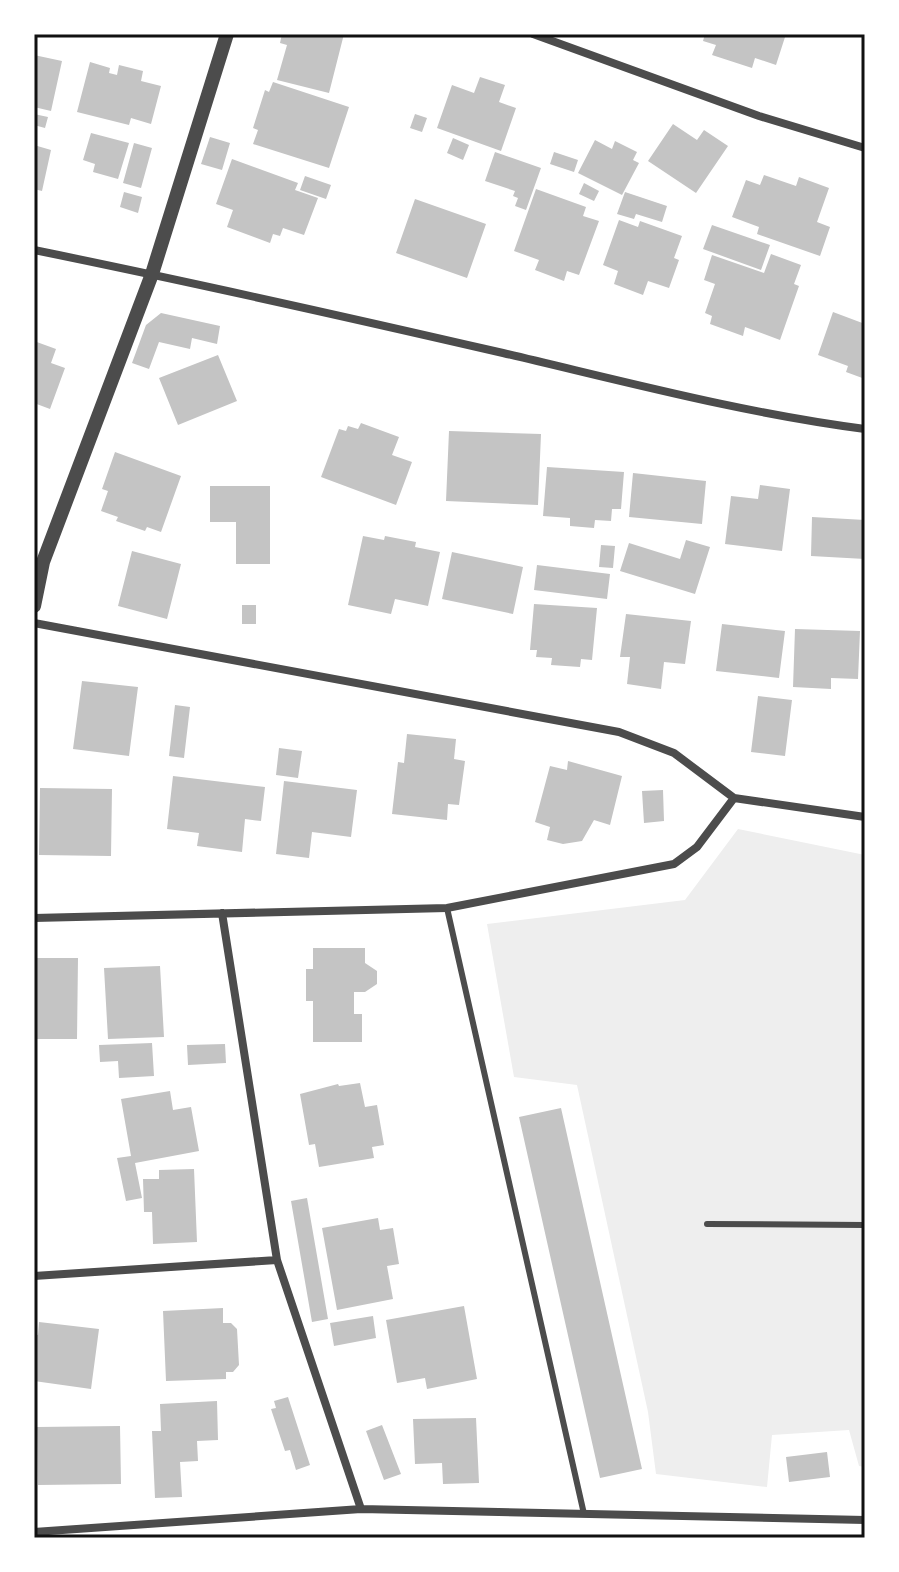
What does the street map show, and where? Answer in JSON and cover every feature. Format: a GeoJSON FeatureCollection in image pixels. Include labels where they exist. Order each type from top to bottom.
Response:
{"type":"FeatureCollection","features":[{"type":"Feature","properties":{"kind":"street"},"geometry":{"type":"LineString","coordinates":[[34,606],[39,560],[152,274],[227,34]]}},
{"type":"Feature","properties":{"kind":"street"},"geometry":{"type":"LineString","coordinates":[[533,34],[759,116],[865,148]]}},
{"type":"Feature","properties":{"kind":"street"},"geometry":{"type":"LineString","coordinates":[[34,250],[152,274],[629,384],[810,422],[865,429]]}},
{"type":"Feature","properties":{"kind":"street"},"geometry":{"type":"LineString","coordinates":[[34,623],[619,732],[674,753],[734,798],[865,817]]}},
{"type":"Feature","properties":{"kind":"street"},"geometry":{"type":"LineString","coordinates":[[34,918],[447,908],[674,864],[697,847],[734,798]]}},
{"type":"Feature","properties":{"kind":"street"},"geometry":{"type":"LineString","coordinates":[[222,913],[277,1260],[361,1509]]}},
{"type":"Feature","properties":{"kind":"street"},"geometry":{"type":"LineString","coordinates":[[34,1276],[277,1260]]}},
{"type":"Feature","properties":{"kind":"street"},"geometry":{"type":"LineString","coordinates":[[34,1532],[361,1509],[865,1520]]}},
{"type":"Feature","properties":{"kind":"lane"},"geometry":{"type":"LineString","coordinates":[[447,908],[584,1514]]}},
{"type":"Feature","properties":{"kind":"lane"},"geometry":{"type":"LineString","coordinates":[[707,1224],[865,1225]]}},
{"type":"Feature","properties":{"kind":"shaded area"},"geometry":{"type":"Polygon","coordinates":[[[738,829],[865,855],[865,1467],[859,1466],[849,1430],[772,1435],[767,1487],[656,1474],[648,1412],[577,1085],[514,1077],[487,924],[685,900],[738,829]]]}},
{"type":"Feature","properties":{"kind":"building"},"geometry":{"type":"Polygon","coordinates":[[[282,34],[344,34],[329,93],[277,80],[287,45],[280,43],[282,34]]]}},
{"type":"Feature","properties":{"kind":"building"},"geometry":{"type":"Polygon","coordinates":[[[705,34],[786,34],[776,65],[755,58],[752,68],[712,55],[716,45],[703,41],[705,34]]]}},
{"type":"Feature","properties":{"kind":"building"},"geometry":{"type":"Polygon","coordinates":[[[34,55],[62,61],[51,111],[34,107],[34,55]]]}},
{"type":"Feature","properties":{"kind":"building"},"geometry":{"type":"Polygon","coordinates":[[[90,62],[110,68],[109,73],[117,75],[119,65],[143,71],[141,81],[161,86],[151,124],[131,118],[129,125],[77,112],[90,62]]]}},
{"type":"Feature","properties":{"kind":"building"},"geometry":{"type":"Polygon","coordinates":[[[480,77],[505,85],[499,102],[516,108],[501,151],[437,128],[452,85],[474,93],[480,77]]]}},
{"type":"Feature","properties":{"kind":"building"},"geometry":{"type":"Polygon","coordinates":[[[273,82],[349,107],[329,168],[253,144],[258,130],[253,128],[265,90],[269,92],[273,82]]]}},
{"type":"Feature","properties":{"kind":"building"},"geometry":{"type":"Polygon","coordinates":[[[34,114],[48,117],[45,128],[34,125],[34,114]]]}},
{"type":"Feature","properties":{"kind":"building"},"geometry":{"type":"Polygon","coordinates":[[[415,114],[427,118],[422,132],[410,128],[415,114]]]}},
{"type":"Feature","properties":{"kind":"building"},"geometry":{"type":"Polygon","coordinates":[[[673,124],[697,140],[704,130],[728,146],[696,193],[648,161],[673,124]]]}},
{"type":"Feature","properties":{"kind":"building"},"geometry":{"type":"Polygon","coordinates":[[[91,133],[129,143],[118,179],[93,172],[95,164],[83,160],[91,133]]]}},
{"type":"Feature","properties":{"kind":"building"},"geometry":{"type":"Polygon","coordinates":[[[210,137],[230,143],[222,170],[201,164],[210,137]]]}},
{"type":"Feature","properties":{"kind":"building"},"geometry":{"type":"Polygon","coordinates":[[[453,138],[469,145],[463,160],[447,153],[453,138]]]}},
{"type":"Feature","properties":{"kind":"building"},"geometry":{"type":"Polygon","coordinates":[[[595,140],[612,149],[615,141],[637,152],[633,160],[639,163],[622,195],[578,173],[595,140]]]}},
{"type":"Feature","properties":{"kind":"building"},"geometry":{"type":"Polygon","coordinates":[[[134,143],[152,148],[141,188],[123,183],[134,143]]]}},
{"type":"Feature","properties":{"kind":"building"},"geometry":{"type":"Polygon","coordinates":[[[34,145],[51,150],[42,191],[34,189],[34,145]]]}},
{"type":"Feature","properties":{"kind":"building"},"geometry":{"type":"Polygon","coordinates":[[[495,152],[541,168],[526,210],[515,206],[518,198],[513,196],[515,191],[485,181],[495,152]]]}},
{"type":"Feature","properties":{"kind":"building"},"geometry":{"type":"Polygon","coordinates":[[[554,152],[578,160],[574,172],[550,164],[554,152]]]}},
{"type":"Feature","properties":{"kind":"building"},"geometry":{"type":"Polygon","coordinates":[[[232,159],[298,183],[295,190],[318,198],[304,235],[283,228],[280,236],[273,234],[270,243],[227,227],[233,210],[216,204],[232,159]]]}},
{"type":"Feature","properties":{"kind":"building"},"geometry":{"type":"Polygon","coordinates":[[[764,175],[796,186],[799,177],[829,188],[817,222],[830,227],[820,256],[757,234],[759,227],[732,217],[746,180],[760,185],[764,175]]]}},
{"type":"Feature","properties":{"kind":"building"},"geometry":{"type":"Polygon","coordinates":[[[305,176],[331,185],[326,199],[300,190],[305,176]]]}},
{"type":"Feature","properties":{"kind":"building"},"geometry":{"type":"Polygon","coordinates":[[[584,183],[599,191],[594,201],[579,194],[584,183]]]}},
{"type":"Feature","properties":{"kind":"building"},"geometry":{"type":"Polygon","coordinates":[[[536,189],[586,207],[583,216],[599,221],[579,275],[567,271],[564,281],[535,270],[539,260],[514,251],[536,189]]]}},
{"type":"Feature","properties":{"kind":"building"},"geometry":{"type":"Polygon","coordinates":[[[124,192],[142,197],[138,213],[120,207],[124,192]]]}},
{"type":"Feature","properties":{"kind":"building"},"geometry":{"type":"Polygon","coordinates":[[[625,192],[667,206],[662,222],[636,214],[634,219],[617,214],[625,192]]]}},
{"type":"Feature","properties":{"kind":"building"},"geometry":{"type":"Polygon","coordinates":[[[415,199],[486,224],[467,278],[396,253],[415,199]]]}},
{"type":"Feature","properties":{"kind":"building"},"geometry":{"type":"Polygon","coordinates":[[[619,220],[638,227],[640,221],[682,236],[674,258],[679,260],[669,288],[648,281],[643,295],[614,284],[618,271],[603,265],[619,220]]]}},
{"type":"Feature","properties":{"kind":"building"},"geometry":{"type":"Polygon","coordinates":[[[712,225],[770,245],[761,270],[703,249],[712,225]]]}},
{"type":"Feature","properties":{"kind":"building"},"geometry":{"type":"Polygon","coordinates":[[[771,254],[801,265],[794,284],[799,286],[780,340],[745,327],[743,336],[710,324],[712,316],[705,313],[715,284],[704,280],[712,255],[764,273],[771,254]]]}},
{"type":"Feature","properties":{"kind":"building"},"geometry":{"type":"Polygon","coordinates":[[[833,312],[865,324],[865,379],[846,372],[848,366],[818,355],[833,312]]]}},
{"type":"Feature","properties":{"kind":"building"},"geometry":{"type":"Polygon","coordinates":[[[161,313],[220,326],[217,344],[192,338],[190,349],[159,342],[149,369],[132,363],[146,325],[161,313]]]}},
{"type":"Feature","properties":{"kind":"building"},"geometry":{"type":"Polygon","coordinates":[[[34,341],[56,349],[51,363],[65,368],[50,409],[34,403],[34,341]]]}},
{"type":"Feature","properties":{"kind":"building"},"geometry":{"type":"Polygon","coordinates":[[[218,355],[237,401],[178,425],[159,378],[218,355]]]}},
{"type":"Feature","properties":{"kind":"building"},"geometry":{"type":"Polygon","coordinates":[[[361,423],[399,437],[392,455],[412,462],[396,505],[321,477],[339,429],[346,431],[348,426],[358,429],[361,423]]]}},
{"type":"Feature","properties":{"kind":"building"},"geometry":{"type":"Polygon","coordinates":[[[449,431],[541,434],[538,505],[446,501],[449,431]]]}},
{"type":"Feature","properties":{"kind":"building"},"geometry":{"type":"Polygon","coordinates":[[[115,452],[181,476],[161,532],[147,527],[145,531],[116,521],[118,517],[101,511],[108,491],[102,489],[115,452]]]}},
{"type":"Feature","properties":{"kind":"building"},"geometry":{"type":"Polygon","coordinates":[[[547,467],[624,472],[621,509],[612,509],[611,521],[595,520],[594,528],[570,526],[570,518],[543,516],[547,467]]]}},
{"type":"Feature","properties":{"kind":"building"},"geometry":{"type":"Polygon","coordinates":[[[633,473],[706,481],[702,524],[629,517],[633,473]]]}},
{"type":"Feature","properties":{"kind":"building"},"geometry":{"type":"Polygon","coordinates":[[[760,485],[790,489],[782,551],[725,544],[731,496],[758,499],[760,485]]]}},
{"type":"Feature","properties":{"kind":"building"},"geometry":{"type":"Polygon","coordinates":[[[210,486],[270,486],[270,564],[236,564],[236,522],[210,522],[210,486]]]}},
{"type":"Feature","properties":{"kind":"building"},"geometry":{"type":"Polygon","coordinates":[[[812,517],[865,520],[865,559],[811,556],[812,517]]]}},
{"type":"Feature","properties":{"kind":"building"},"geometry":{"type":"Polygon","coordinates":[[[363,536],[384,540],[385,536],[416,542],[415,547],[440,552],[428,606],[395,599],[391,614],[348,605],[363,536]]]}},
{"type":"Feature","properties":{"kind":"building"},"geometry":{"type":"Polygon","coordinates":[[[686,540],[710,547],[695,594],[620,571],[629,543],[680,559],[686,540]]]}},
{"type":"Feature","properties":{"kind":"building"},"geometry":{"type":"Polygon","coordinates":[[[601,545],[615,546],[613,568],[599,567],[601,545]]]}},
{"type":"Feature","properties":{"kind":"building"},"geometry":{"type":"Polygon","coordinates":[[[132,551],[181,564],[167,619],[118,606],[132,551]]]}},
{"type":"Feature","properties":{"kind":"building"},"geometry":{"type":"Polygon","coordinates":[[[452,552],[523,567],[513,614],[442,599],[452,552]]]}},
{"type":"Feature","properties":{"kind":"building"},"geometry":{"type":"Polygon","coordinates":[[[537,565],[610,574],[607,599],[534,590],[537,565]]]}},
{"type":"Feature","properties":{"kind":"building"},"geometry":{"type":"Polygon","coordinates":[[[534,604],[597,608],[592,660],[581,659],[580,667],[551,665],[552,658],[536,657],[537,650],[530,650],[534,604]]]}},
{"type":"Feature","properties":{"kind":"building"},"geometry":{"type":"Polygon","coordinates":[[[242,605],[256,605],[256,624],[242,624],[242,605]]]}},
{"type":"Feature","properties":{"kind":"building"},"geometry":{"type":"Polygon","coordinates":[[[626,614],[691,621],[685,664],[664,662],[661,689],[627,684],[630,657],[620,657],[626,614]]]}},
{"type":"Feature","properties":{"kind":"building"},"geometry":{"type":"Polygon","coordinates":[[[722,624],[785,631],[779,678],[716,671],[722,624]]]}},
{"type":"Feature","properties":{"kind":"building"},"geometry":{"type":"Polygon","coordinates":[[[795,629],[860,631],[858,679],[831,678],[831,689],[793,687],[795,629]]]}},
{"type":"Feature","properties":{"kind":"building"},"geometry":{"type":"Polygon","coordinates":[[[82,681],[138,687],[129,756],[73,749],[82,681]]]}},
{"type":"Feature","properties":{"kind":"building"},"geometry":{"type":"Polygon","coordinates":[[[758,696],[792,700],[785,756],[751,752],[758,696]]]}},
{"type":"Feature","properties":{"kind":"building"},"geometry":{"type":"Polygon","coordinates":[[[175,705],[190,707],[184,758],[169,756],[175,705]]]}},
{"type":"Feature","properties":{"kind":"building"},"geometry":{"type":"Polygon","coordinates":[[[407,734],[456,739],[454,759],[465,761],[459,805],[448,804],[447,820],[392,814],[398,762],[404,763],[407,734]]]}},
{"type":"Feature","properties":{"kind":"building"},"geometry":{"type":"Polygon","coordinates":[[[279,748],[302,751],[298,778],[276,775],[279,748]]]}},
{"type":"Feature","properties":{"kind":"building"},"geometry":{"type":"Polygon","coordinates":[[[568,761],[622,776],[610,825],[594,820],[582,841],[563,844],[547,840],[550,827],[535,822],[550,766],[567,770],[568,761]]]}},
{"type":"Feature","properties":{"kind":"building"},"geometry":{"type":"Polygon","coordinates":[[[173,776],[265,787],[261,821],[245,819],[242,852],[197,846],[199,833],[167,829],[173,776]]]}},
{"type":"Feature","properties":{"kind":"building"},"geometry":{"type":"Polygon","coordinates":[[[284,781],[357,790],[351,837],[312,832],[309,858],[276,854],[284,781]]]}},
{"type":"Feature","properties":{"kind":"building"},"geometry":{"type":"Polygon","coordinates":[[[40,788],[112,789],[111,856],[39,855],[40,788]]]}},
{"type":"Feature","properties":{"kind":"building"},"geometry":{"type":"Polygon","coordinates":[[[663,790],[664,821],[644,823],[642,791],[663,790]]]}},
{"type":"Feature","properties":{"kind":"building"},"geometry":{"type":"Polygon","coordinates":[[[313,948],[365,948],[365,963],[377,971],[377,984],[365,992],[354,992],[354,1014],[362,1014],[362,1042],[313,1042],[313,1001],[306,1001],[306,969],[313,969],[313,948]]]}},
{"type":"Feature","properties":{"kind":"building"},"geometry":{"type":"Polygon","coordinates":[[[34,958],[78,958],[77,1039],[34,1039],[34,958]]]}},
{"type":"Feature","properties":{"kind":"building"},"geometry":{"type":"Polygon","coordinates":[[[160,966],[164,1037],[108,1039],[104,968],[160,966]]]}},
{"type":"Feature","properties":{"kind":"building"},"geometry":{"type":"Polygon","coordinates":[[[152,1043],[154,1076],[119,1078],[118,1061],[100,1062],[99,1045],[152,1043]]]}},
{"type":"Feature","properties":{"kind":"building"},"geometry":{"type":"Polygon","coordinates":[[[225,1044],[226,1063],[188,1065],[187,1045],[225,1044]]]}},
{"type":"Feature","properties":{"kind":"building"},"geometry":{"type":"Polygon","coordinates":[[[360,1083],[365,1107],[377,1105],[384,1145],[372,1147],[374,1158],[319,1167],[315,1144],[309,1145],[300,1094],[338,1084],[360,1083]]]}},
{"type":"Feature","properties":{"kind":"building"},"geometry":{"type":"Polygon","coordinates":[[[170,1091],[173,1110],[191,1107],[199,1151],[135,1163],[142,1198],[126,1201],[117,1158],[131,1156],[121,1099],[170,1091]]]}},
{"type":"Feature","properties":{"kind":"building"},"geometry":{"type":"Polygon","coordinates":[[[561,1108],[642,1469],[600,1478],[519,1117],[561,1108]]]}},
{"type":"Feature","properties":{"kind":"building"},"geometry":{"type":"Polygon","coordinates":[[[194,1169],[197,1242],[153,1244],[152,1212],[144,1212],[143,1179],[159,1179],[159,1170],[194,1169]]]}},
{"type":"Feature","properties":{"kind":"building"},"geometry":{"type":"Polygon","coordinates":[[[307,1198],[328,1319],[312,1322],[291,1201],[307,1198]]]}},
{"type":"Feature","properties":{"kind":"building"},"geometry":{"type":"Polygon","coordinates":[[[378,1218],[380,1230],[393,1228],[399,1264],[387,1266],[393,1299],[337,1310],[322,1228],[378,1218]]]}},
{"type":"Feature","properties":{"kind":"building"},"geometry":{"type":"Polygon","coordinates":[[[464,1306],[477,1379],[427,1389],[425,1378],[397,1383],[386,1320],[464,1306]]]}},
{"type":"Feature","properties":{"kind":"building"},"geometry":{"type":"Polygon","coordinates":[[[223,1308],[223,1323],[231,1323],[237,1329],[239,1365],[233,1372],[226,1372],[226,1379],[166,1381],[163,1311],[223,1308]]]}},
{"type":"Feature","properties":{"kind":"building"},"geometry":{"type":"Polygon","coordinates":[[[373,1316],[376,1338],[334,1346],[330,1323],[373,1316]]]}},
{"type":"Feature","properties":{"kind":"building"},"geometry":{"type":"Polygon","coordinates":[[[39,1322],[99,1329],[91,1389],[34,1381],[34,1334],[38,1335],[39,1322]]]}},
{"type":"Feature","properties":{"kind":"building"},"geometry":{"type":"Polygon","coordinates":[[[288,1397],[310,1465],[296,1470],[290,1450],[285,1451],[271,1409],[276,1408],[274,1401],[288,1397]]]}},
{"type":"Feature","properties":{"kind":"building"},"geometry":{"type":"Polygon","coordinates":[[[217,1401],[218,1440],[197,1441],[198,1461],[180,1462],[182,1497],[155,1498],[152,1431],[161,1431],[160,1404],[217,1401]]]}},
{"type":"Feature","properties":{"kind":"building"},"geometry":{"type":"Polygon","coordinates":[[[476,1418],[479,1483],[443,1484],[442,1463],[415,1464],[413,1419],[476,1418]]]}},
{"type":"Feature","properties":{"kind":"building"},"geometry":{"type":"Polygon","coordinates":[[[382,1425],[401,1474],[384,1480],[366,1431],[382,1425]]]}},
{"type":"Feature","properties":{"kind":"building"},"geometry":{"type":"Polygon","coordinates":[[[120,1426],[121,1484],[38,1485],[37,1427],[120,1426]]]}},
{"type":"Feature","properties":{"kind":"building"},"geometry":{"type":"Polygon","coordinates":[[[827,1452],[830,1477],[789,1482],[786,1457],[827,1452]]]}}]}
